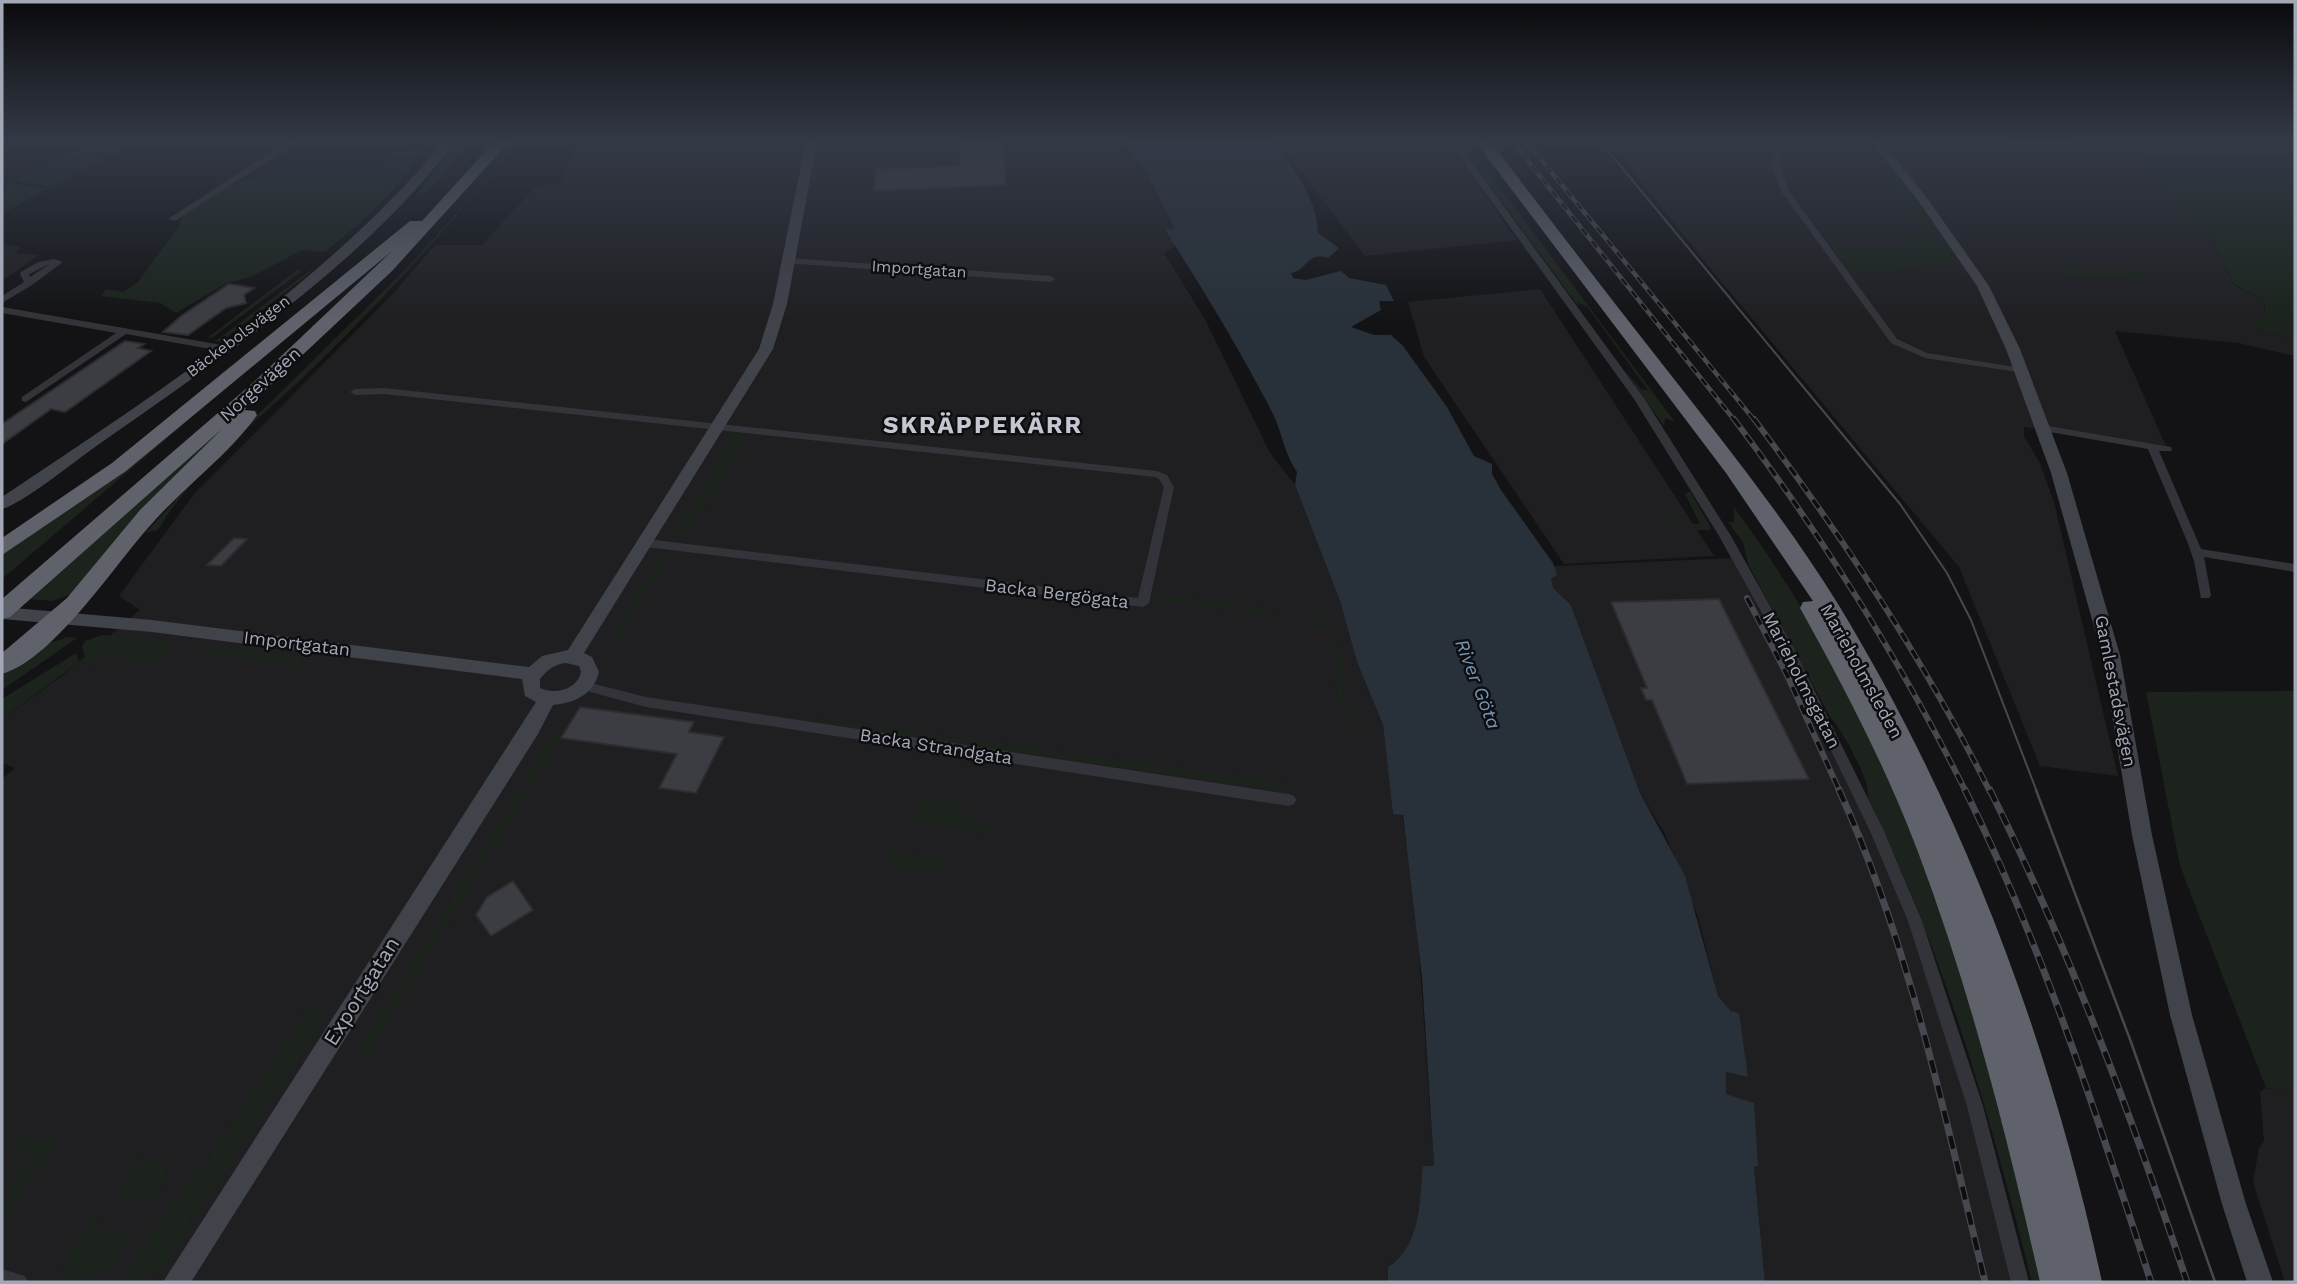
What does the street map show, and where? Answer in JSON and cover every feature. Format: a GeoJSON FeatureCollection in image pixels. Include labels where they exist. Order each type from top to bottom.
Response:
{"type":"FeatureCollection","features":[{"type":"Feature","properties":{"kind":"highway","name":"Norgevägen"},"geometry":{"type":"LineString","coordinates":[[2,591],[251,380],[439,201]]}},
{"type":"Feature","properties":{"kind":"highway","name":"Norgevägen"},"geometry":{"type":"LineString","coordinates":[[2,612],[273,373],[412,244],[450,201]]}},
{"type":"Feature","properties":{"kind":"highway","name":"Marieholmsleden"},"geometry":{"type":"LineString","coordinates":[[1517,201],[1757,523],[1813,611],[1860,695],[1908,799],[1965,944],[2005,1071],[2057,1282]]}},
{"type":"Feature","properties":{"kind":"highway","name":"Marieholmsleden"},"geometry":{"type":"LineString","coordinates":[[1528,201],[1772,521],[1832,612],[1869,677],[1931,807],[1977,919],[2028,1067],[2085,1282]]}},
{"type":"Feature","properties":{"kind":"highway"},"geometry":{"type":"LineString","coordinates":[[2,548],[119,467],[416,224]]}},
{"type":"Feature","properties":{"kind":"highway"},"geometry":{"type":"LineString","coordinates":[[2,665],[54,617],[185,475],[349,317],[382,282],[412,244]]}},
{"type":"Feature","properties":{"kind":"street"},"geometry":{"type":"LineString","coordinates":[[172,219],[200,201]]}},
{"type":"Feature","properties":{"kind":"street","name":"Bäckebolsvägen"},"geometry":{"type":"LineString","coordinates":[[2,504],[222,348],[359,241],[401,201]]}},
{"type":"Feature","properties":{"kind":"street"},"geometry":{"type":"LineString","coordinates":[[573,656],[646,543],[769,341],[800,201]]}},
{"type":"Feature","properties":{"kind":"street","name":"Marieholmsgatan"},"geometry":{"type":"LineString","coordinates":[[1496,201],[1639,398],[1726,536],[1793,659],[1877,831],[1915,921],[1975,1107],[2020,1282]]}},
{"type":"Feature","properties":{"kind":"street"},"geometry":{"type":"LineString","coordinates":[[1792,201],[1894,341],[1925,355],[2021,371]]}},
{"type":"Feature","properties":{"kind":"street","name":"Gamlestadsvägen"},"geometry":{"type":"LineString","coordinates":[[1924,201],[1971,266],[1998,314],[2067,497],[2101,613],[2141,835],[2181,1015],[2234,1204],[2260,1282]]}},
{"type":"Feature","properties":{"kind":"street","name":"Importgatan"},"geometry":{"type":"LineString","coordinates":[[788,261],[1051,279]]}},
{"type":"Feature","properties":{"kind":"street"},"geometry":{"type":"LineString","coordinates":[[2,300],[29,283]]}},
{"type":"Feature","properties":{"kind":"street"},"geometry":{"type":"LineString","coordinates":[[2,310],[222,348]]}},
{"type":"Feature","properties":{"kind":"street"},"geometry":{"type":"LineString","coordinates":[[26,399],[123,332]]}},
{"type":"Feature","properties":{"kind":"street"},"geometry":{"type":"LineString","coordinates":[[355,393],[384,391],[718,427]]}},
{"type":"Feature","properties":{"kind":"street","name":"Backa Bergögata"},"geometry":{"type":"LineString","coordinates":[[646,543],[1143,603],[1169,487],[1163,477],[718,427]]}},
{"type":"Feature","properties":{"kind":"street"},"geometry":{"type":"LineString","coordinates":[[2042,428],[2167,449]]}},
{"type":"Feature","properties":{"kind":"street"},"geometry":{"type":"LineString","coordinates":[[2152,446],[2197,552],[2205,577],[2205,595]]}},
{"type":"Feature","properties":{"kind":"street"},"geometry":{"type":"LineString","coordinates":[[2197,552],[2295,568]]}},
{"type":"Feature","properties":{"kind":"street","name":"Importgatan"},"geometry":{"type":"LineString","coordinates":[[2,612],[326,646],[532,674]]}},
{"type":"Feature","properties":{"kind":"street"},"geometry":{"type":"LineString","coordinates":[[573,656],[584,660],[590,667],[590,676],[583,686],[567,696],[547,699],[531,691],[532,674],[550,660],[573,656]]}},
{"type":"Feature","properties":{"kind":"street","name":"Backa Strandgata"},"geometry":{"type":"LineString","coordinates":[[583,686],[646,702],[1289,800]]}},
{"type":"Feature","properties":{"kind":"street","name":"Exportgatan"},"geometry":{"type":"LineString","coordinates":[[176,1282],[531,729],[547,699]]}},
{"type":"Feature","properties":{"kind":"street"},"geometry":{"type":"LineString","coordinates":[[2,1278],[19,1282]]}},
{"type":"Feature","properties":{"kind":"shaded area"},"geometry":{"type":"Polygon","coordinates":[[[2,201],[26,201],[2,214],[2,201]]]}},
{"type":"Feature","properties":{"kind":"shaded area"},"geometry":{"type":"Polygon","coordinates":[[[205,201],[382,201],[325,252],[302,250],[251,277],[227,283],[176,313],[160,303],[101,296],[106,289],[123,292],[138,282],[179,226],[182,216],[205,201]]]}},
{"type":"Feature","properties":{"kind":"shaded area"},"geometry":{"type":"Polygon","coordinates":[[[469,201],[345,336],[212,462],[174,506],[158,530],[145,533],[239,433],[409,266],[469,201]]]}},
{"type":"Feature","properties":{"kind":"shaded area"},"geometry":{"type":"Polygon","coordinates":[[[522,201],[1161,201],[1175,229],[1165,231],[1175,246],[1164,253],[1206,321],[1270,453],[1295,485],[1340,601],[1357,662],[1383,725],[1393,814],[1402,814],[1416,910],[1434,1166],[1411,1243],[1407,1251],[1388,1267],[1388,1282],[2,1282],[2,779],[15,768],[2,763],[2,719],[63,675],[140,610],[119,596],[194,494],[392,295],[435,245],[482,245],[522,201]]]}},
{"type":"Feature","properties":{"kind":"shaded area"},"geometry":{"type":"Polygon","coordinates":[[[1323,201],[1489,201],[1517,240],[1365,256],[1323,201]]]}},
{"type":"Feature","properties":{"kind":"shaded area"},"geometry":{"type":"Polygon","coordinates":[[[1501,201],[1510,201],[1675,422],[1665,418],[1664,426],[1625,371],[1642,390],[1648,390],[1588,308],[1578,302],[1579,307],[1501,201]]]}},
{"type":"Feature","properties":{"kind":"shaded area"},"geometry":{"type":"Polygon","coordinates":[[[1656,201],[2171,201],[2207,234],[2234,285],[2264,301],[2265,316],[2251,322],[2258,329],[2295,341],[2295,356],[2238,343],[2115,331],[2166,446],[2024,427],[2024,436],[2040,463],[2054,502],[2118,776],[2040,766],[1959,567],[1656,201]]]}},
{"type":"Feature","properties":{"kind":"shaded area"},"geometry":{"type":"Polygon","coordinates":[[[1904,201],[1916,201],[1959,263],[1862,275],[1850,272],[1830,246],[1910,246],[1902,235],[1930,234],[1904,201]]]}},
{"type":"Feature","properties":{"kind":"shaded area"},"geometry":{"type":"Polygon","coordinates":[[[2171,201],[2295,201],[2295,341],[2258,329],[2250,322],[2265,316],[2264,301],[2234,284],[2207,234],[2171,201]]]}},
{"type":"Feature","properties":{"kind":"shaded area"},"geometry":{"type":"Polygon","coordinates":[[[2,244],[21,247],[15,253],[39,255],[2,281],[2,244]]]}},
{"type":"Feature","properties":{"kind":"shaded area"},"geometry":{"type":"Polygon","coordinates":[[[2064,266],[2142,271],[2144,275],[2149,272],[2165,280],[2065,276],[2054,268],[2064,266]]]}},
{"type":"Feature","properties":{"kind":"shaded area"},"geometry":{"type":"Polygon","coordinates":[[[297,270],[303,270],[213,337],[206,339],[297,270]]]}},
{"type":"Feature","properties":{"kind":"shaded area"},"geometry":{"type":"Polygon","coordinates":[[[314,270],[222,341],[214,342],[308,272],[314,270]]]}},
{"type":"Feature","properties":{"kind":"shaded area"},"geometry":{"type":"Polygon","coordinates":[[[1540,289],[1714,556],[1564,564],[1424,357],[1408,302],[1540,289]]]}},
{"type":"Feature","properties":{"kind":"shaded area"},"geometry":{"type":"Polygon","coordinates":[[[267,353],[2,579],[2,554],[267,353]]]}},
{"type":"Feature","properties":{"kind":"shaded area"},"geometry":{"type":"Polygon","coordinates":[[[293,364],[207,446],[72,594],[53,601],[28,599],[293,364]]]}},
{"type":"Feature","properties":{"kind":"shaded area"},"geometry":{"type":"Polygon","coordinates":[[[734,433],[750,435],[688,532],[674,537],[734,433]]]}},
{"type":"Feature","properties":{"kind":"shaded area"},"geometry":{"type":"Polygon","coordinates":[[[1690,491],[1711,530],[1697,530],[1660,517],[1661,514],[1676,513],[1682,524],[1700,524],[1685,494],[1690,491]]]}},
{"type":"Feature","properties":{"kind":"shaded area"},"geometry":{"type":"Polygon","coordinates":[[[1734,507],[1767,554],[1826,651],[1878,752],[1901,804],[1960,967],[2018,1172],[2045,1282],[2032,1282],[1982,1097],[1920,916],[1868,798],[1865,779],[1854,755],[1829,715],[1748,564],[1743,542],[1728,522],[1734,522],[1734,507]]]}},
{"type":"Feature","properties":{"kind":"shaded area"},"geometry":{"type":"Polygon","coordinates":[[[671,552],[615,645],[610,641],[611,637],[660,557],[671,552]]]}},
{"type":"Feature","properties":{"kind":"shaded area"},"geometry":{"type":"Polygon","coordinates":[[[1734,558],[1783,647],[1895,882],[1940,1008],[1994,1198],[2014,1282],[1765,1282],[1754,1166],[1757,1166],[1726,1094],[1725,1072],[1748,1076],[1731,1011],[1718,996],[1698,917],[1664,832],[1640,793],[1571,605],[1552,588],[1551,579],[1556,575],[1554,566],[1734,558]]]}},
{"type":"Feature","properties":{"kind":"shaded area"},"geometry":{"type":"Polygon","coordinates":[[[1159,590],[1167,590],[1166,596],[1272,609],[1274,612],[1271,614],[1158,601],[1159,590]]]}},
{"type":"Feature","properties":{"kind":"shaded area"},"geometry":{"type":"Polygon","coordinates":[[[1313,606],[1329,623],[1347,678],[1342,691],[1343,702],[1367,725],[1355,725],[1338,700],[1335,684],[1343,683],[1329,630],[1320,630],[1313,616],[1313,606]]]}},
{"type":"Feature","properties":{"kind":"shaded area"},"geometry":{"type":"Polygon","coordinates":[[[102,635],[170,640],[170,645],[165,656],[158,660],[148,661],[150,657],[139,660],[107,656],[87,665],[82,647],[85,641],[102,635]]]}},
{"type":"Feature","properties":{"kind":"shaded area"},"geometry":{"type":"Polygon","coordinates":[[[68,637],[77,638],[2,690],[2,673],[47,644],[68,637]]]}},
{"type":"Feature","properties":{"kind":"shaded area"},"geometry":{"type":"Polygon","coordinates":[[[210,645],[301,657],[302,663],[291,670],[283,663],[197,652],[210,645]]]}},
{"type":"Feature","properties":{"kind":"shaded area"},"geometry":{"type":"Polygon","coordinates":[[[76,653],[79,662],[2,719],[2,699],[76,653]]]}},
{"type":"Feature","properties":{"kind":"shaded area"},"geometry":{"type":"Polygon","coordinates":[[[2295,691],[2295,1092],[2266,1088],[2180,866],[2146,692],[2295,691]]]}},
{"type":"Feature","properties":{"kind":"shaded area"},"geometry":{"type":"Polygon","coordinates":[[[790,716],[964,739],[960,745],[787,718],[790,716]]]}},
{"type":"Feature","properties":{"kind":"shaded area"},"geometry":{"type":"Polygon","coordinates":[[[564,733],[533,784],[525,782],[524,779],[552,735],[564,733]]]}},
{"type":"Feature","properties":{"kind":"shaded area"},"geometry":{"type":"Polygon","coordinates":[[[970,739],[1265,780],[1286,784],[1288,788],[1282,791],[1019,752],[963,747],[970,739]]]}},
{"type":"Feature","properties":{"kind":"shaded area"},"geometry":{"type":"Polygon","coordinates":[[[517,794],[527,794],[367,1055],[357,1051],[517,794]]]}},
{"type":"Feature","properties":{"kind":"shaded area"},"geometry":{"type":"Polygon","coordinates":[[[922,798],[964,804],[961,814],[967,820],[993,827],[985,833],[913,822],[922,798]]]}},
{"type":"Feature","properties":{"kind":"shaded area"},"geometry":{"type":"Polygon","coordinates":[[[889,851],[947,860],[941,872],[936,873],[889,865],[889,851]]]}},
{"type":"Feature","properties":{"kind":"shaded area"},"geometry":{"type":"Polygon","coordinates":[[[311,1004],[320,1007],[325,1018],[197,1215],[192,1215],[188,1222],[191,1224],[178,1244],[157,1271],[137,1281],[124,1282],[147,1240],[195,1171],[201,1172],[311,1004]]]}},
{"type":"Feature","properties":{"kind":"shaded area"},"geometry":{"type":"Polygon","coordinates":[[[2266,1088],[2295,1092],[2295,1282],[2285,1282],[2253,1182],[2259,1148],[2264,1141],[2260,1092],[2266,1088]]]}},
{"type":"Feature","properties":{"kind":"shaded area"},"geometry":{"type":"Polygon","coordinates":[[[24,1136],[58,1142],[2,1219],[2,1204],[30,1158],[12,1155],[24,1136]]]}},
{"type":"Feature","properties":{"kind":"shaded area"},"geometry":{"type":"Polygon","coordinates":[[[139,1159],[165,1163],[166,1176],[151,1199],[116,1194],[139,1159]]]}},
{"type":"Feature","properties":{"kind":"shaded area"},"geometry":{"type":"Polygon","coordinates":[[[92,1217],[98,1218],[94,1227],[132,1234],[133,1238],[113,1263],[96,1274],[75,1278],[62,1276],[64,1261],[92,1217]]]}},
{"type":"Feature","properties":{"kind":"water","name":"River Göta"},"geometry":{"type":"Polygon","coordinates":[[[1161,201],[1311,201],[1318,233],[1339,248],[1328,258],[1312,259],[1291,273],[1293,278],[1306,280],[1341,271],[1349,278],[1386,285],[1394,301],[1379,301],[1381,310],[1351,327],[1374,335],[1391,335],[1403,346],[1447,407],[1474,456],[1492,464],[1492,474],[1501,490],[1553,563],[1557,575],[1551,579],[1553,588],[1571,605],[1640,793],[1685,876],[1718,996],[1731,1011],[1739,1013],[1748,1077],[1726,1072],[1726,1094],[1754,1103],[1758,1166],[1754,1167],[1765,1282],[1388,1282],[1388,1267],[1407,1247],[1417,1222],[1423,1166],[1434,1166],[1422,977],[1403,815],[1393,814],[1383,725],[1357,662],[1340,601],[1295,485],[1297,472],[1258,385],[1165,230],[1175,229],[1161,201]]]}},
{"type":"Feature","properties":{"kind":"building"},"geometry":{"type":"Polygon","coordinates":[[[229,284],[254,288],[244,295],[246,303],[226,308],[188,335],[163,332],[181,316],[229,284]]]}},
{"type":"Feature","properties":{"kind":"building"},"geometry":{"type":"Polygon","coordinates":[[[125,341],[144,344],[138,348],[151,351],[65,412],[51,409],[2,444],[2,424],[125,341]]]}},
{"type":"Feature","properties":{"kind":"building"},"geometry":{"type":"Polygon","coordinates":[[[234,538],[247,539],[221,566],[207,565],[234,538]]]}},
{"type":"Feature","properties":{"kind":"building"},"geometry":{"type":"Polygon","coordinates":[[[1719,599],[1809,779],[1687,784],[1652,700],[1646,700],[1641,688],[1647,688],[1611,602],[1719,599]]]}},
{"type":"Feature","properties":{"kind":"building"},"geometry":{"type":"Polygon","coordinates":[[[580,707],[694,722],[689,732],[724,737],[696,793],[659,788],[677,754],[561,738],[580,707]]]}},
{"type":"Feature","properties":{"kind":"building"},"geometry":{"type":"Polygon","coordinates":[[[513,881],[533,910],[491,936],[476,915],[487,897],[513,881]]]}},
{"type":"Feature","properties":{"kind":"tram line"},"geometry":{"type":"LineString","coordinates":[[1650,201],[1900,504],[1947,573],[1971,620],[2037,792]]}},
{"type":"Feature","properties":{"kind":"tram line"},"geometry":{"type":"LineString","coordinates":[[2036,790],[2131,1042],[2215,1282]]}},
{"type":"Feature","properties":{"kind":"railway"},"geometry":{"type":"LineString","coordinates":[[1560,201],[1735,421]]}},
{"type":"Feature","properties":{"kind":"railway"},"geometry":{"type":"LineString","coordinates":[[1575,201],[1755,421]]}},
{"type":"Feature","properties":{"kind":"railway"},"geometry":{"type":"LineString","coordinates":[[1734,419],[1799,508],[1859,600],[1965,791]]}},
{"type":"Feature","properties":{"kind":"railway"},"geometry":{"type":"LineString","coordinates":[[1754,419],[1881,600],[1938,694],[1990,792]]}},
{"type":"Feature","properties":{"kind":"railway"},"geometry":{"type":"LineString","coordinates":[[1747,598],[1787,675],[1840,792]]}},
{"type":"Feature","properties":{"kind":"railway"},"geometry":{"type":"LineString","coordinates":[[1839,790],[1864,849],[1906,970],[1940,1095],[1985,1282]]}},
{"type":"Feature","properties":{"kind":"railway"},"geometry":{"type":"LineString","coordinates":[[1990,790],[2046,910],[2097,1033],[2187,1282]]}},
{"type":"Feature","properties":{"kind":"railway"},"geometry":{"type":"LineString","coordinates":[[1965,791],[2044,971],[2089,1095],[2151,1282]]}},
{"type":"Feature","properties":{"kind":"district","name":"SKRÄPPEKÄRR"},"geometry":{"type":"Point","coordinates":[983,425]}}]}
